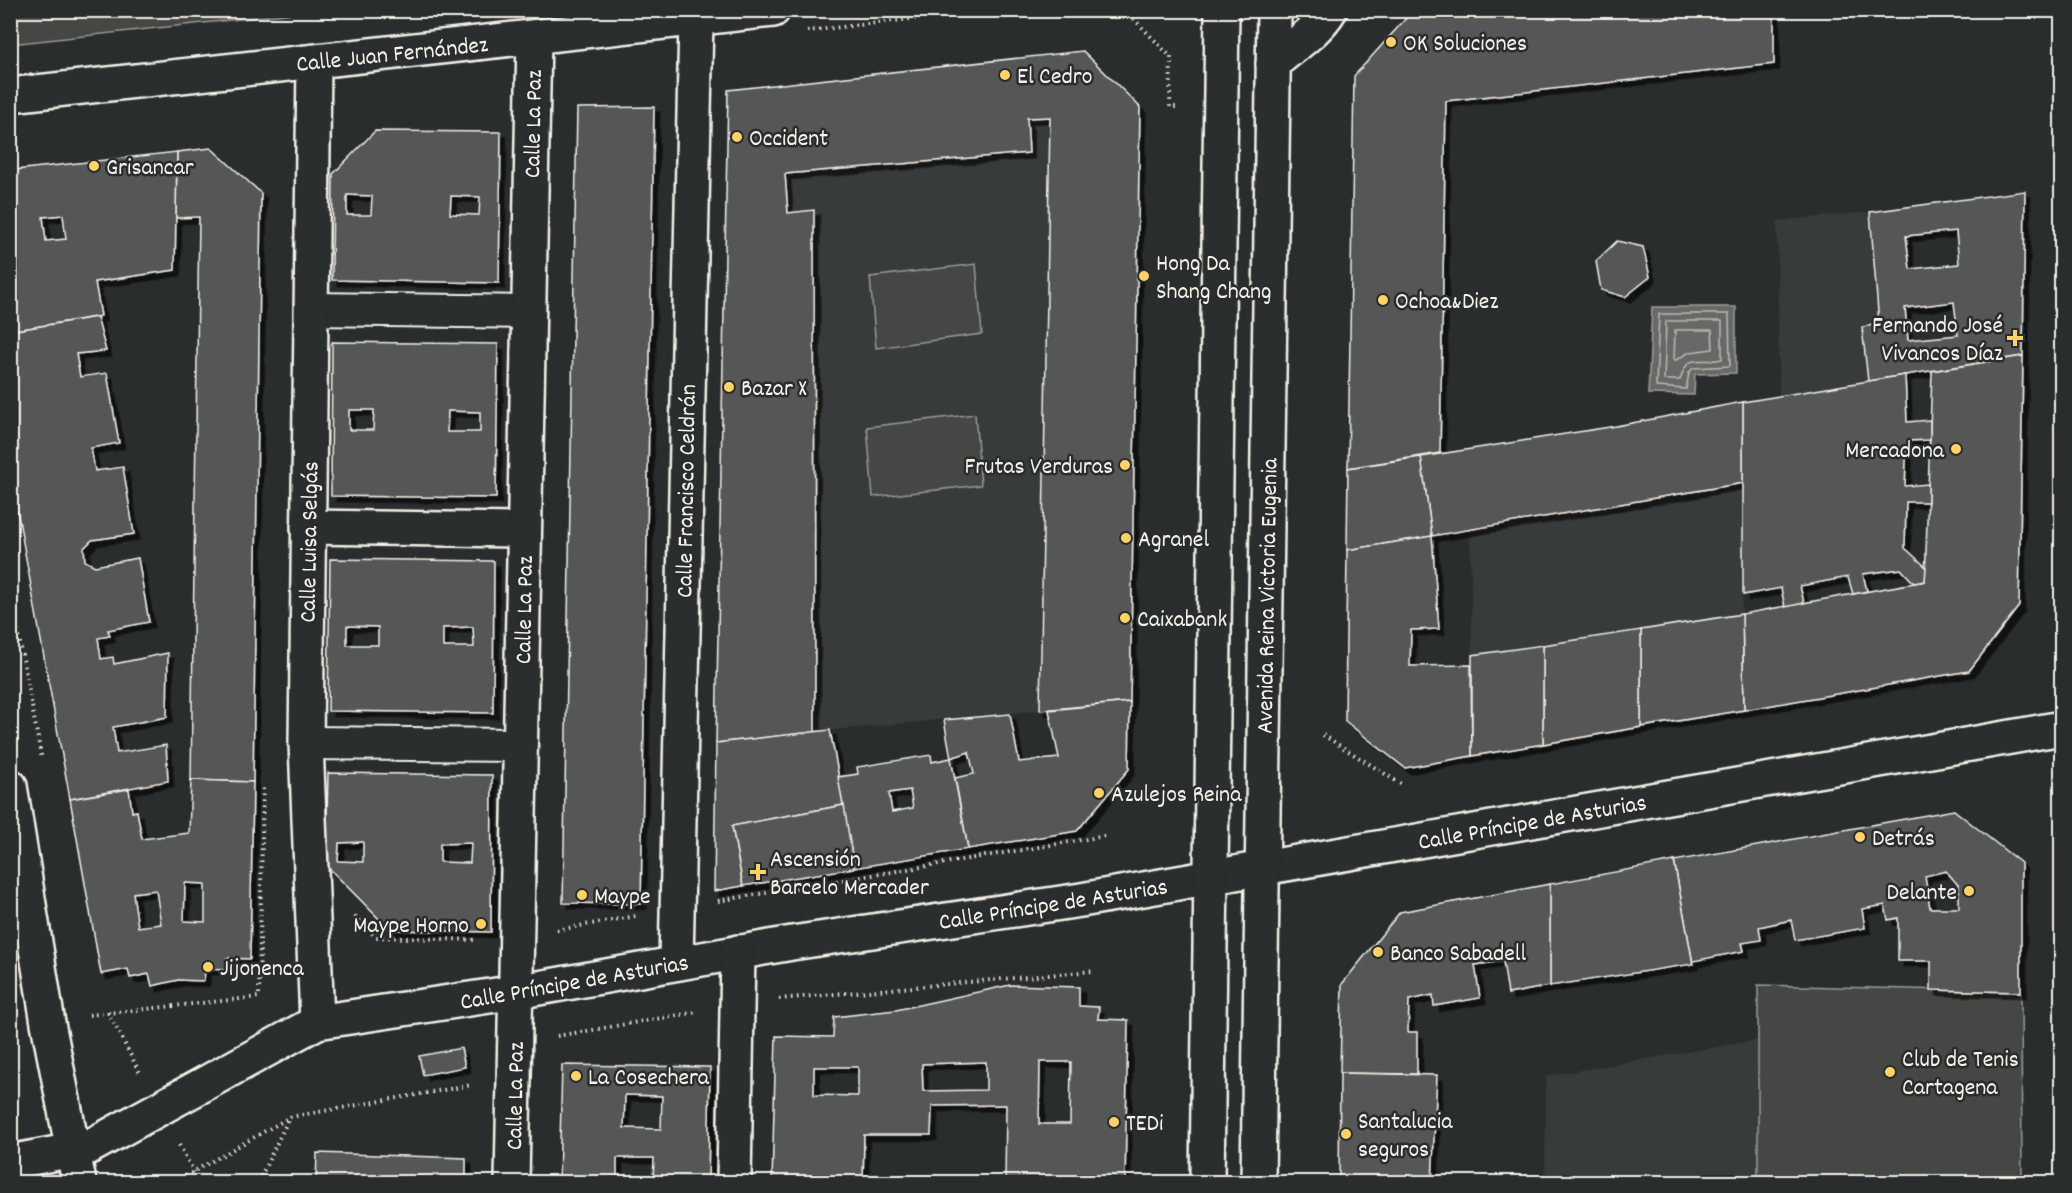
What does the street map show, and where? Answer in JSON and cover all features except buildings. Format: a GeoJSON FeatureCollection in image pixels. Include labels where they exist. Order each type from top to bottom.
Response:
{"type":"FeatureCollection","features":[{"type":"Feature","properties":{"kind":"street","name":"Calle Juan Fernández"},"geometry":{"type":"LineString","coordinates":[[10,96],[773,10]]}},
{"type":"Feature","properties":{"kind":"street"},"geometry":{"type":"LineString","coordinates":[[1207,1182],[1222,10]]}},
{"type":"Feature","properties":{"kind":"street","name":"Avenida Reina Victoria Eugenia"},"geometry":{"type":"LineString","coordinates":[[1258,1182],[1274,10]]}},
{"type":"Feature","properties":{"kind":"street"},"geometry":{"type":"LineString","coordinates":[[1273,64],[1291,46],[1315,30],[1330,10]]}},
{"type":"Feature","properties":{"kind":"street","name":"Calle Francisco Celdrán"},"geometry":{"type":"LineString","coordinates":[[676,963],[696,19]]}},
{"type":"Feature","properties":{"kind":"street","name":"Calle La Paz"},"geometry":{"type":"LineString","coordinates":[[512,1182],[534,37]]}},
{"type":"Feature","properties":{"kind":"street","name":"Calle Luisa Selgás"},"geometry":{"type":"LineString","coordinates":[[314,62],[306,743],[317,1022]]}},
{"type":"Feature","properties":{"kind":"street"},"geometry":{"type":"LineString","coordinates":[[311,309],[528,312]]}},
{"type":"Feature","properties":{"kind":"street"},"geometry":{"type":"LineString","coordinates":[[308,527],[524,530]]}},
{"type":"Feature","properties":{"kind":"street","name":"Calle Príncipe de Asturias"},"geometry":{"type":"LineString","coordinates":[[10,1162],[89,1147],[317,1022],[516,992],[738,952],[1082,900],[2061,728]]}},
{"type":"Feature","properties":{"kind":"street"},"geometry":{"type":"LineString","coordinates":[[306,743],[520,745]]}},
{"type":"Feature","properties":{"kind":"street"},"geometry":{"type":"LineString","coordinates":[[12,798],[48,1023],[79,1182]]}},
{"type":"Feature","properties":{"kind":"street"},"geometry":{"type":"LineString","coordinates":[[734,1182],[738,952]]}},
{"type":"Feature","properties":{"kind":"path"},"geometry":{"type":"LineString","coordinates":[[10,589],[43,763]]}},
{"type":"Feature","properties":{"kind":"path"},"geometry":{"type":"LineString","coordinates":[[1323,735],[1401,784]]}},
{"type":"Feature","properties":{"kind":"path"},"geometry":{"type":"LineString","coordinates":[[87,1005],[89,1015],[260,996],[263,782]]}},
{"type":"Feature","properties":{"kind":"path"},"geometry":{"type":"LineString","coordinates":[[717,901],[1104,836]]}},
{"type":"Feature","properties":{"kind":"path"},"geometry":{"type":"LineString","coordinates":[[555,930],[637,916]]}},
{"type":"Feature","properties":{"kind":"path"},"geometry":{"type":"LineString","coordinates":[[515,1044],[737,1005],[1093,971]]}},
{"type":"Feature","properties":{"kind":"path"},"geometry":{"type":"LineString","coordinates":[[175,1182],[290,1117],[476,1084]]}},
{"type":"Feature","properties":{"kind":"path"},"geometry":{"type":"LineString","coordinates":[[260,1182],[290,1117]]}},
{"type":"Feature","properties":{"kind":"shaded area"},"geometry":{"type":"Polygon","coordinates":[[[11,10],[313,10],[313,11],[11,44],[11,10]]]}},
{"type":"Feature","properties":{"kind":"shaded area"},"geometry":{"type":"Polygon","coordinates":[[[1050,117],[1040,710],[815,732],[814,210],[788,213],[785,174],[1029,153],[1027,118],[1050,117]]]}},
{"type":"Feature","properties":{"kind":"shaded area"},"geometry":{"type":"Polygon","coordinates":[[[1870,212],[1879,324],[1862,327],[1868,381],[1779,397],[1777,221],[1870,212]]]}},
{"type":"Feature","properties":{"kind":"shaded area"},"geometry":{"type":"Polygon","coordinates":[[[976,264],[982,334],[876,348],[870,277],[976,264]]]}},
{"type":"Feature","properties":{"kind":"shaded area"},"geometry":{"type":"Polygon","coordinates":[[[975,414],[981,485],[873,497],[867,427],[975,414]]]}},
{"type":"Feature","properties":{"kind":"shaded area"},"geometry":{"type":"Polygon","coordinates":[[[1743,483],[1742,614],[1472,655],[1470,530],[1743,483]]]}},
{"type":"Feature","properties":{"kind":"shaded area","name":"Club de Tenis Cartagena"},"geometry":{"type":"Polygon","coordinates":[[[1758,985],[2021,992],[2022,1182],[1758,1182],[1758,985]]]}},
{"type":"Feature","properties":{"kind":"shaded area"},"geometry":{"type":"Polygon","coordinates":[[[1757,1040],[1758,1182],[1545,1182],[1546,1076],[1757,1040]]]}},
{"type":"Feature","properties":{"kind":"water"},"geometry":{"type":"Polygon","coordinates":[[[1652,307],[1736,307],[1736,373],[1695,374],[1694,395],[1648,394],[1652,307]]]}},
{"type":"Feature","properties":{"kind":"place","name":"OK Soluciones"},"geometry":{"type":"Point","coordinates":[1391,42]}},
{"type":"Feature","properties":{"kind":"place","name":"El Cedro"},"geometry":{"type":"Point","coordinates":[1005,75]}},
{"type":"Feature","properties":{"kind":"place","name":"Occident"},"geometry":{"type":"Point","coordinates":[737,137]}},
{"type":"Feature","properties":{"kind":"place","name":"Grisancar"},"geometry":{"type":"Point","coordinates":[94,166]}},
{"type":"Feature","properties":{"kind":"place","name":"Hong Da Shang Chang"},"geometry":{"type":"Point","coordinates":[1144,276]}},
{"type":"Feature","properties":{"kind":"place","name":"Ochoa&Diez"},"geometry":{"type":"Point","coordinates":[1383,300]}},
{"type":"Feature","properties":{"kind":"place","name":"Fernando José Vivancos Díaz"},"geometry":{"type":"Point","coordinates":[2015,338]}},
{"type":"Feature","properties":{"kind":"place","name":"Bazar X"},"geometry":{"type":"Point","coordinates":[729,387]}},
{"type":"Feature","properties":{"kind":"place","name":"Mercadona"},"geometry":{"type":"Point","coordinates":[1956,449]}},
{"type":"Feature","properties":{"kind":"place","name":"Frutas Verduras"},"geometry":{"type":"Point","coordinates":[1125,465]}},
{"type":"Feature","properties":{"kind":"place","name":"Agranel"},"geometry":{"type":"Point","coordinates":[1126,538]}},
{"type":"Feature","properties":{"kind":"place","name":"Caixabank"},"geometry":{"type":"Point","coordinates":[1125,618]}},
{"type":"Feature","properties":{"kind":"place","name":"Azulejos Reina"},"geometry":{"type":"Point","coordinates":[1099,793]}},
{"type":"Feature","properties":{"kind":"place","name":"Detrás"},"geometry":{"type":"Point","coordinates":[1860,837]}},
{"type":"Feature","properties":{"kind":"place","name":"Ascensión Barcelo Mercader"},"geometry":{"type":"Point","coordinates":[758,872]}},
{"type":"Feature","properties":{"kind":"place","name":"Delante"},"geometry":{"type":"Point","coordinates":[1969,891]}},
{"type":"Feature","properties":{"kind":"place","name":"Maype"},"geometry":{"type":"Point","coordinates":[582,895]}},
{"type":"Feature","properties":{"kind":"place","name":"Maype Horno"},"geometry":{"type":"Point","coordinates":[481,924]}},
{"type":"Feature","properties":{"kind":"place","name":"Banco Sabadell"},"geometry":{"type":"Point","coordinates":[1378,952]}},
{"type":"Feature","properties":{"kind":"place","name":"Jijonenca"},"geometry":{"type":"Point","coordinates":[208,967]}},
{"type":"Feature","properties":{"kind":"place","name":"Club de Tenis Cartagena"},"geometry":{"type":"Point","coordinates":[1890,1072]}},
{"type":"Feature","properties":{"kind":"place","name":"La Cosechera"},"geometry":{"type":"Point","coordinates":[576,1076]}},
{"type":"Feature","properties":{"kind":"place","name":"TEDi"},"geometry":{"type":"Point","coordinates":[1114,1122]}},
{"type":"Feature","properties":{"kind":"place","name":"Santalucia seguros"},"geometry":{"type":"Point","coordinates":[1346,1134]}}]}
